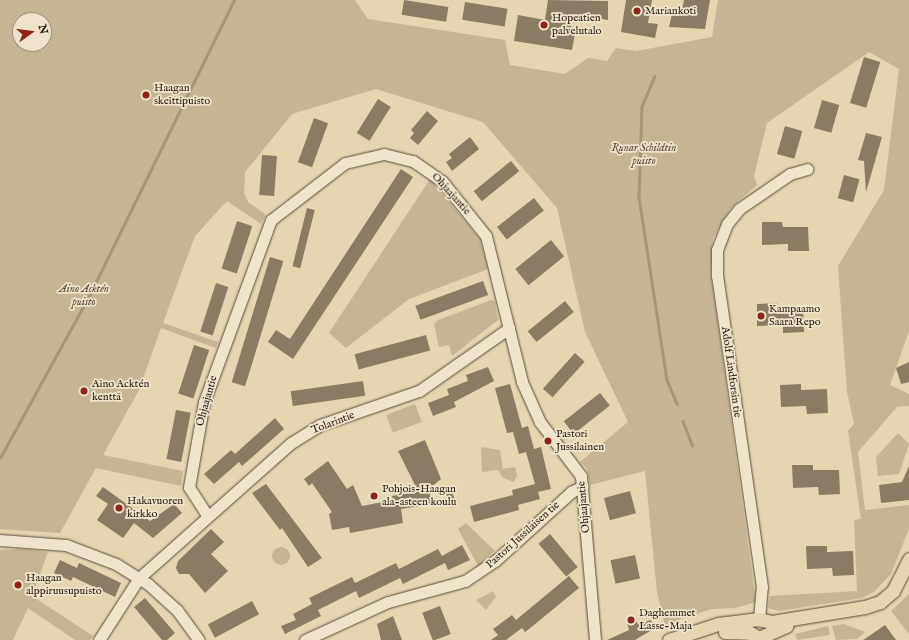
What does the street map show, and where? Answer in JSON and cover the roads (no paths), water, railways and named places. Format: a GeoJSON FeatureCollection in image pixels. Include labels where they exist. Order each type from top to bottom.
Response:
{"type":"FeatureCollection","features":[{"type":"Feature","properties":{"kind":"main road"},"geometry":{"type":"LineString","coordinates":[[669,640],[725,623],[759,630],[800,617],[880,602],[899,584],[909,559]]}},
{"type":"Feature","properties":{"kind":"street","name":"Ohjaajantie"},"geometry":{"type":"LineString","coordinates":[[207,515],[190,490],[191,463],[204,402],[264,231],[280,210],[333,169],[351,160],[384,154],[413,161],[431,172],[486,236],[509,328],[531,405],[540,422],[575,464],[583,486],[595,640]]}},
{"type":"Feature","properties":{"kind":"street","name":"Adolf Lindforsin tie"},"geometry":{"type":"LineString","coordinates":[[759,630],[762,587],[717,276],[717,250],[727,224],[739,209],[790,174],[806,169]]}},
{"type":"Feature","properties":{"kind":"street","name":"Tolarintie"},"geometry":{"type":"LineString","coordinates":[[99,640],[139,578],[207,515],[303,435],[419,391],[509,328]]}},
{"type":"Feature","properties":{"kind":"street","name":"Pastori Jussilaisen tie"},"geometry":{"type":"LineString","coordinates":[[305,640],[388,602],[465,581],[495,562],[570,492],[583,486]]}},
{"type":"Feature","properties":{"kind":"street"},"geometry":{"type":"LineString","coordinates":[[0,540],[66,545],[96,555],[139,578],[177,610],[199,640]]}},
{"type":"Feature","properties":{"kind":"waterway"},"geometry":{"type":"LineString","coordinates":[[0,458],[89,296],[234,0]]}},
{"type":"Feature","properties":{"kind":"waterway"},"geometry":{"type":"LineString","coordinates":[[655,76],[642,106],[639,197],[667,380],[677,404]]}},
{"type":"Feature","properties":{"kind":"waterway"},"geometry":{"type":"LineString","coordinates":[[683,421],[692,445]]}},
{"type":"Feature","properties":{"kind":"place","name":"Mariankoti"},"geometry":{"type":"Point","coordinates":[637,11]}},
{"type":"Feature","properties":{"kind":"place","name":"Hopeatien palvelutalo"},"geometry":{"type":"Point","coordinates":[544,25]}},
{"type":"Feature","properties":{"kind":"place","name":"Haagan skeittipuisto"},"geometry":{"type":"Point","coordinates":[146,95]}},
{"type":"Feature","properties":{"kind":"place","name":"Kampaamo Saara Repo"},"geometry":{"type":"Point","coordinates":[761,316]}},
{"type":"Feature","properties":{"kind":"place","name":"Aino Acktén kenttä"},"geometry":{"type":"Point","coordinates":[84,391]}},
{"type":"Feature","properties":{"kind":"place","name":"Pastori Jussilainen"},"geometry":{"type":"Point","coordinates":[548,441]}},
{"type":"Feature","properties":{"kind":"place","name":"Pohjois-Haagan ala-asteen koulu"},"geometry":{"type":"Point","coordinates":[374,496]}},
{"type":"Feature","properties":{"kind":"place","name":"Hakavuoren kirkko"},"geometry":{"type":"Point","coordinates":[119,508]}},
{"type":"Feature","properties":{"kind":"place","name":"Haagan alppiruusupuisto"},"geometry":{"type":"Point","coordinates":[18,585]}},
{"type":"Feature","properties":{"kind":"place","name":"Daghemmet Lasse-Maja"},"geometry":{"type":"Point","coordinates":[631,620]}},
{"type":"Feature","properties":{"kind":"park label","name":"Runar Schildtin puisto"},"geometry":{"type":"Point","coordinates":[644,155]}},
{"type":"Feature","properties":{"kind":"park label","name":"Aino Acktén puisto"},"geometry":{"type":"Point","coordinates":[84,296]}}]}
